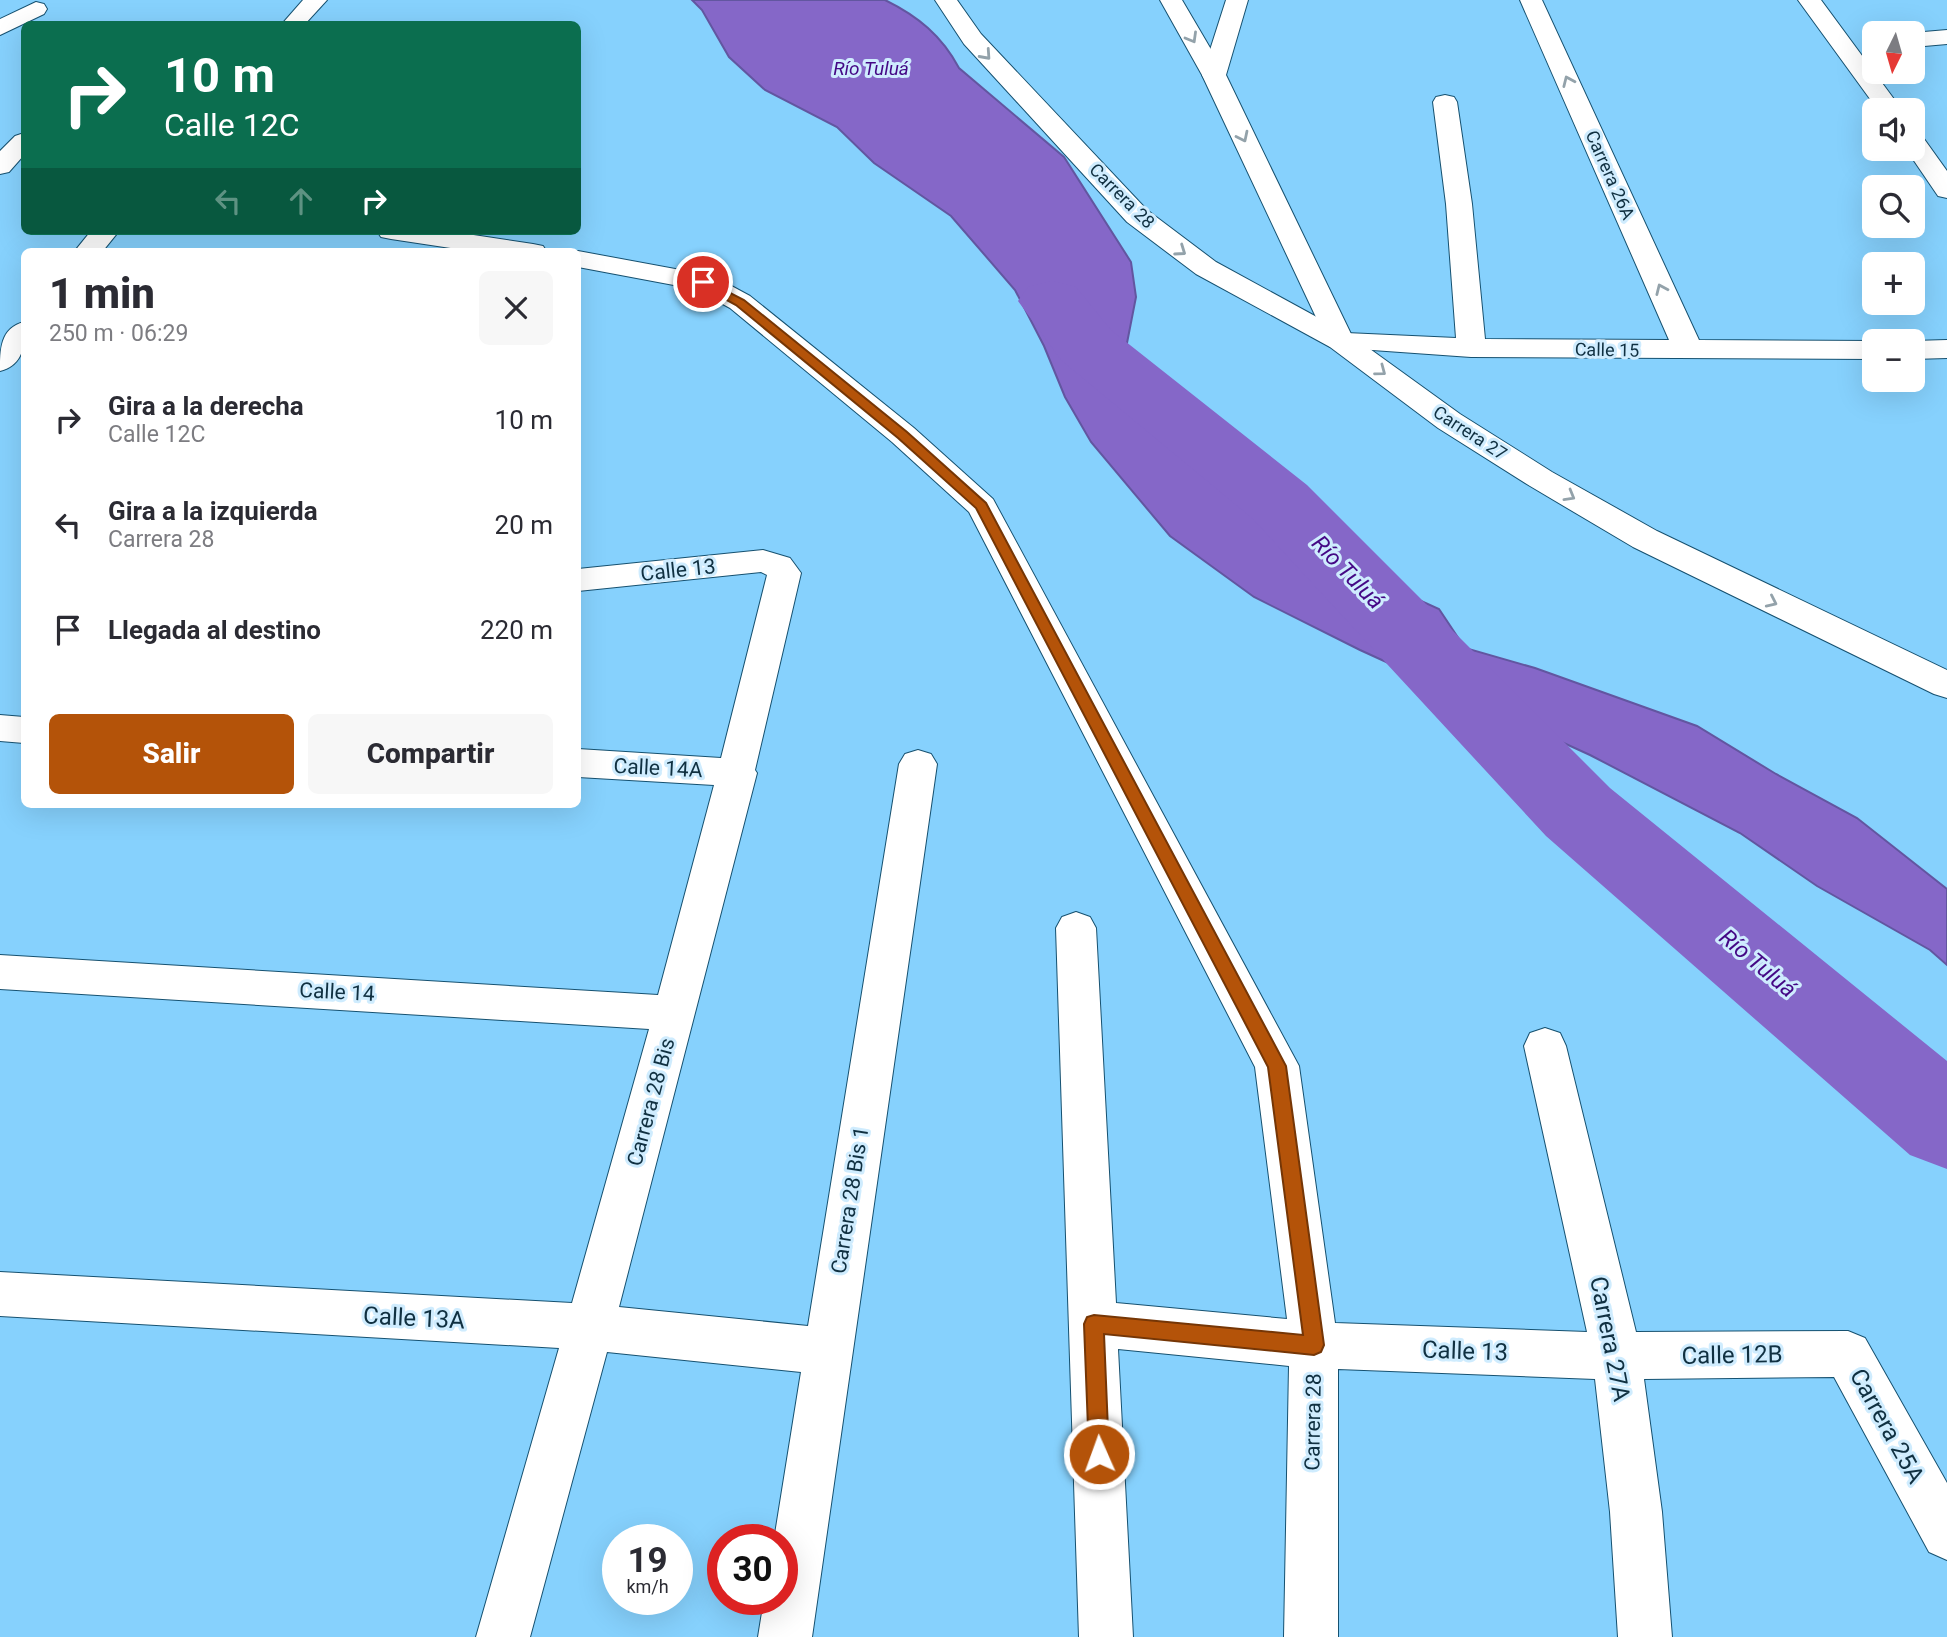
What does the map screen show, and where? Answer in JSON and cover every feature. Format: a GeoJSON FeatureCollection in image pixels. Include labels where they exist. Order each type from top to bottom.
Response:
{"type":"FeatureCollection","features":[{"type":"Feature","properties":{"kind":"street"},"geometry":{"type":"LineString","coordinates":[[296,21],[316,0]]}},
{"type":"Feature","properties":{"kind":"street","name":"Carrera 28"},"geometry":{"type":"LineString","coordinates":[[946,0],[972,39],[1137,216],[1206,268],[1340,341]]}},
{"type":"Feature","properties":{"kind":"street","name":"Carrera 27"},"geometry":{"type":"LineString","coordinates":[[1171,0],[1214,75],[1340,341],[1449,421],[1610,519],[1758,596],[1947,685]]}},
{"type":"Feature","properties":{"kind":"street"},"geometry":{"type":"LineString","coordinates":[[1214,75],[1237,0]]}},
{"type":"Feature","properties":{"kind":"street","name":"Carrera 26A"},"geometry":{"type":"LineString","coordinates":[[1531,0],[1689,351]]}},
{"type":"Feature","properties":{"kind":"street"},"geometry":{"type":"LineString","coordinates":[[1809,0],[1881,98]]}},
{"type":"Feature","properties":{"kind":"street"},"geometry":{"type":"LineString","coordinates":[[0,28],[36,9]]}},
{"type":"Feature","properties":{"kind":"street"},"geometry":{"type":"LineString","coordinates":[[1925,39],[1947,37]]}},
{"type":"Feature","properties":{"kind":"street"},"geometry":{"type":"LineString","coordinates":[[1841,45],[1862,43]]}},
{"type":"Feature","properties":{"kind":"street"},"geometry":{"type":"LineString","coordinates":[[1445,103],[1459,204],[1471,348]]}},
{"type":"Feature","properties":{"kind":"street"},"geometry":{"type":"LineString","coordinates":[[1925,143],[1947,144]]}},
{"type":"Feature","properties":{"kind":"street"},"geometry":{"type":"LineString","coordinates":[[21,144],[0,169],[21,174]]}},
{"type":"Feature","properties":{"kind":"street"},"geometry":{"type":"LineString","coordinates":[[1925,158],[1947,190]]}},
{"type":"Feature","properties":{"kind":"street"},"geometry":{"type":"LineString","coordinates":[[418,235],[506,248]]}},
{"type":"Feature","properties":{"kind":"street","name":"Carrera 28"},"geometry":{"type":"LineString","coordinates":[[581,260],[703,282],[740,302],[903,435],[982,506],[1277,1066],[1314,1345],[1311,1637]]}},
{"type":"Feature","properties":{"kind":"street"},"geometry":{"type":"LineString","coordinates":[[0,362],[21,335]]}},
{"type":"Feature","properties":{"kind":"street","name":"Calle 15"},"geometry":{"type":"LineString","coordinates":[[1340,341],[1471,348],[1862,350]]}},
{"type":"Feature","properties":{"kind":"street"},"geometry":{"type":"LineString","coordinates":[[1925,350],[1947,349]]}},
{"type":"Feature","properties":{"kind":"street","name":"Calle 13"},"geometry":{"type":"LineString","coordinates":[[581,580],[763,562],[778,566]]}},
{"type":"Feature","properties":{"kind":"street","name":"Carrera 28 Bis"},"geometry":{"type":"LineString","coordinates":[[503,1637],[590,1327],[738,772],[784,573],[778,566]]}},
{"type":"Feature","properties":{"kind":"street"},"geometry":{"type":"LineString","coordinates":[[0,728],[21,730]]}},
{"type":"Feature","properties":{"kind":"street","name":"Calle 14A"},"geometry":{"type":"LineString","coordinates":[[581,763],[738,772]]}},
{"type":"Feature","properties":{"kind":"street","name":"Carrera 28 Bis 1"},"geometry":{"type":"LineString","coordinates":[[785,1637],[918,764]]}},
{"type":"Feature","properties":{"kind":"street"},"geometry":{"type":"LineString","coordinates":[[1076,928],[1107,1637]]}},
{"type":"Feature","properties":{"kind":"street","name":"Calle 14"},"geometry":{"type":"LineString","coordinates":[[0,972],[675,1013]]}},
{"type":"Feature","properties":{"kind":"street","name":"Carrera 27A"},"geometry":{"type":"LineString","coordinates":[[1545,1046],[1617,1356],[1636,1512],[1645,1637]]}},
{"type":"Feature","properties":{"kind":"street","name":"Calle 13A"},"geometry":{"type":"LineString","coordinates":[[0,1294],[590,1327],[827,1351]]}},
{"type":"Feature","properties":{"kind":"street","name":"Calle 13"},"geometry":{"type":"LineString","coordinates":[[1094,1324],[1314,1345],[1617,1356]]}},
{"type":"Feature","properties":{"kind":"street","name":"Calle 12B"},"geometry":{"type":"LineString","coordinates":[[1617,1356],[1848,1354]]}},
{"type":"Feature","properties":{"kind":"street","name":"Carrera 25A"},"geometry":{"type":"LineString","coordinates":[[1848,1354],[1947,1534]]}},
{"type":"Feature","properties":{"kind":"water","name":"Río Tuluá"},"geometry":{"type":"Polygon","coordinates":[[[692,0],[885,0],[918,20],[945,46],[959,68],[1064,157],[1131,262],[1136,297],[1127,343],[1129,374],[1153,403],[1251,503],[1307,541],[1375,580],[1439,609],[1465,648],[1535,668],[1697,726],[1776,774],[1857,818],[1947,889],[1947,965],[1930,950],[1817,886],[1740,833],[1590,755],[1360,650],[1254,597],[1170,536],[1091,442],[1065,397],[1044,346],[1015,290],[951,216],[874,163],[837,127],[765,90],[729,57],[702,10],[692,0]]]}},
{"type":"Feature","properties":{"kind":"waterway","name":"Río Tuluá"},"geometry":{"type":"LineString","coordinates":[[1052,301],[1086,345],[1280,502],[1578,812],[1947,1123]]}},
{"type":"Feature","properties":{"kind":"route"},"geometry":{"type":"LineString","coordinates":[[703,282],[740,302],[903,435],[982,506],[1277,1066],[1314,1345],[1094,1324],[1099,1454]]}}]}
